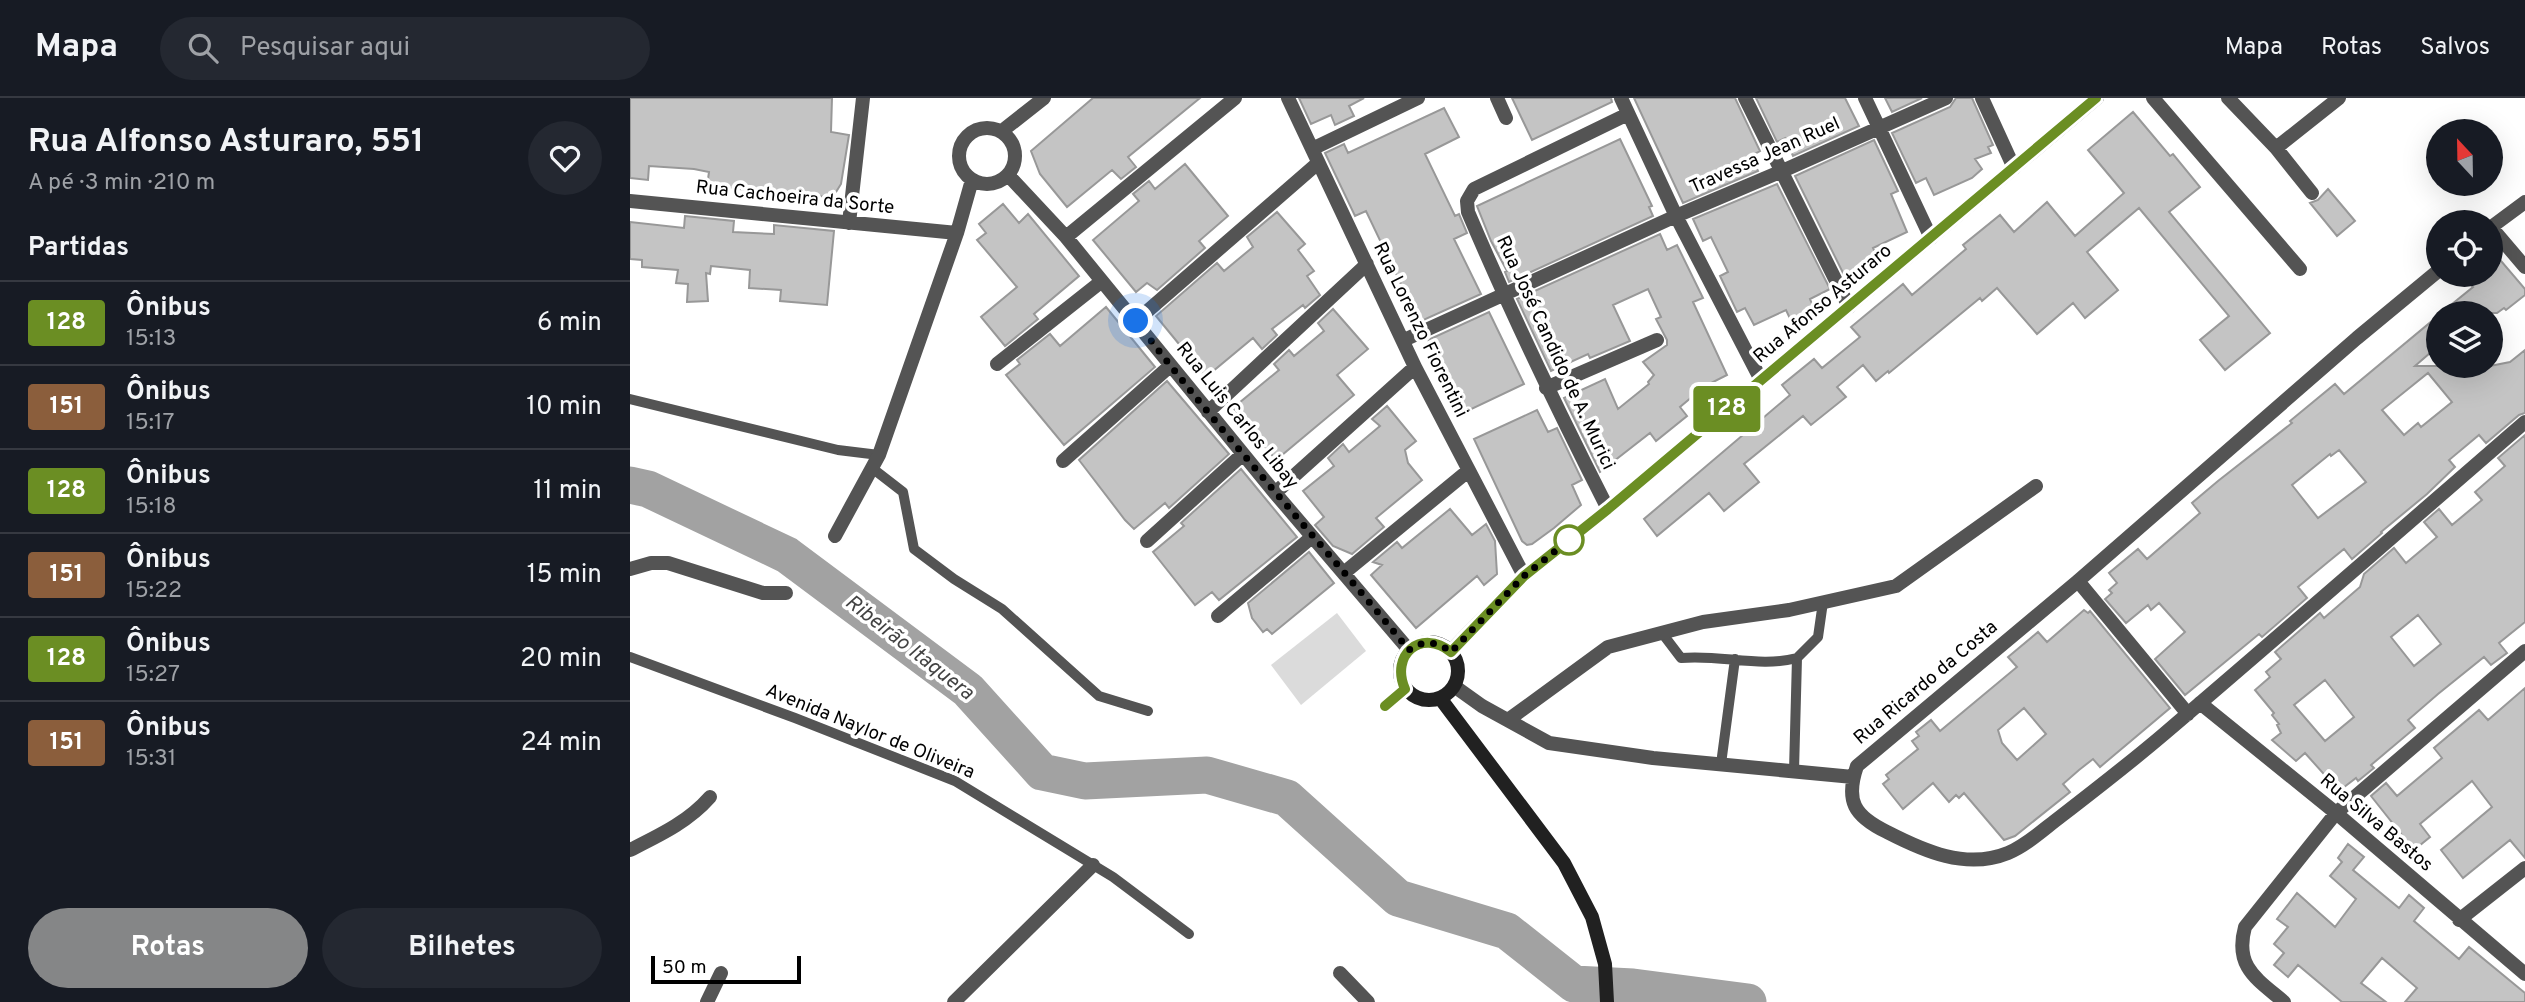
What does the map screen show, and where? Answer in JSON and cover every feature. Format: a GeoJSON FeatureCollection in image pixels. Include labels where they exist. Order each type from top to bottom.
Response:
{"type":"FeatureCollection","features":[{"type":"Feature","properties":{"kind":"street"},"geometry":{"type":"LineString","coordinates":[[849,223],[863,98]]}},
{"type":"Feature","properties":{"kind":"street"},"geometry":{"type":"LineString","coordinates":[[1066,237],[1235,98]]}},
{"type":"Feature","properties":{"kind":"street","name":"Rua Lorenzo Fiorentini"},"geometry":{"type":"LineString","coordinates":[[1288,98],[1415,367],[1524,576]]}},
{"type":"Feature","properties":{"kind":"street"},"geometry":{"type":"LineString","coordinates":[[1312,149],[1418,98]]}},
{"type":"Feature","properties":{"kind":"street"},"geometry":{"type":"LineString","coordinates":[[1497,98],[1506,118]]}},
{"type":"Feature","properties":{"kind":"street"},"geometry":{"type":"LineString","coordinates":[[1621,98],[1676,216],[1762,380]]}},
{"type":"Feature","properties":{"kind":"street"},"geometry":{"type":"LineString","coordinates":[[1745,98],[1849,307]]}},
{"type":"Feature","properties":{"kind":"street"},"geometry":{"type":"LineString","coordinates":[[1865,98],[1931,238]]}},
{"type":"Feature","properties":{"kind":"street","name":"Travessa Jean Ruel"},"geometry":{"type":"LineString","coordinates":[[1404,340],[1676,216],[1946,98]]}},
{"type":"Feature","properties":{"kind":"street"},"geometry":{"type":"LineString","coordinates":[[1982,98],[2014,168]]}},
{"type":"Feature","properties":{"kind":"street","name":"Rua Afonso Asturaro"},"geometry":{"type":"LineString","coordinates":[[1451,652],[1524,576],[1608,509],[2096,98]]}},
{"type":"Feature","properties":{"kind":"street"},"geometry":{"type":"LineString","coordinates":[[2154,98],[2300,269]]}},
{"type":"Feature","properties":{"kind":"street"},"geometry":{"type":"LineString","coordinates":[[2228,98],[2276,148],[2312,193]]}},
{"type":"Feature","properties":{"kind":"street"},"geometry":{"type":"LineString","coordinates":[[2276,148],[2339,98]]}},
{"type":"Feature","properties":{"kind":"street"},"geometry":{"type":"LineString","coordinates":[[1002,131],[1039,100]]}},
{"type":"Feature","properties":{"kind":"street","name":"Rua José Candido de A. Murici"},"geometry":{"type":"LineString","coordinates":[[1608,509],[1546,388],[1503,295],[1468,212],[1467,201],[1475,189],[1628,114]]}},
{"type":"Feature","properties":{"kind":"street"},"geometry":{"type":"LineString","coordinates":[[989,127],[1002,131],[1011,140],[1015,152],[1014,164],[1007,176],[997,183],[984,184],[972,180],[963,172],[958,160],[959,147],[966,136],[977,129],[989,127]]}},
{"type":"Feature","properties":{"kind":"street"},"geometry":{"type":"LineString","coordinates":[[1136,321],[1318,163]]}},
{"type":"Feature","properties":{"kind":"street","name":"Rua Luis Carlos Libay"},"geometry":{"type":"LineString","coordinates":[[1007,176],[1066,237],[1275,493],[1409,650]]}},
{"type":"Feature","properties":{"kind":"street"},"geometry":{"type":"LineString","coordinates":[[835,536],[876,461],[957,233],[972,180]]}},
{"type":"Feature","properties":{"kind":"street","name":"Rua Cachoeira da Sorte"},"geometry":{"type":"LineString","coordinates":[[630,201],[957,233]]}},
{"type":"Feature","properties":{"kind":"street"},"geometry":{"type":"LineString","coordinates":[[2503,218],[2525,202]]}},
{"type":"Feature","properties":{"kind":"street"},"geometry":{"type":"LineString","coordinates":[[2503,241],[2525,267]]}},
{"type":"Feature","properties":{"kind":"street"},"geometry":{"type":"LineString","coordinates":[[1208,412],[1367,264]]}},
{"type":"Feature","properties":{"kind":"street"},"geometry":{"type":"LineString","coordinates":[[997,364],[1102,281]]}},
{"type":"Feature","properties":{"kind":"street","name":"Rua Ricardo da Costa"},"geometry":{"type":"LineString","coordinates":[[1853,777],[1857,766],[2078,581],[2426,281]]}},
{"type":"Feature","properties":{"kind":"street"},"geometry":{"type":"LineString","coordinates":[[1546,388],[1657,340]]}},
{"type":"Feature","properties":{"kind":"street"},"geometry":{"type":"LineString","coordinates":[[1063,461],[1170,366]]}},
{"type":"Feature","properties":{"kind":"street"},"geometry":{"type":"LineString","coordinates":[[1275,493],[1415,367]]}},
{"type":"Feature","properties":{"kind":"street"},"geometry":{"type":"LineString","coordinates":[[1454,686],[1549,743],[1853,777],[1850,787],[1852,803],[1867,822],[1920,849],[1955,859],[2008,853],[2028,841],[2125,767],[2525,422]]}},
{"type":"Feature","properties":{"kind":"street"},"geometry":{"type":"LineString","coordinates":[[1147,541],[1243,454]]}},
{"type":"Feature","properties":{"kind":"street"},"geometry":{"type":"LineString","coordinates":[[1345,572],[1468,471]]}},
{"type":"Feature","properties":{"kind":"street"},"geometry":{"type":"LineString","coordinates":[[1508,720],[1608,647],[1703,622],[1789,610],[1896,586],[2036,486]]}},
{"type":"Feature","properties":{"kind":"street"},"geometry":{"type":"LineString","coordinates":[[1218,616],[1312,537]]}},
{"type":"Feature","properties":{"kind":"street"},"geometry":{"type":"LineString","coordinates":[[630,569],[651,563],[668,563],[763,593],[786,593]]}},
{"type":"Feature","properties":{"kind":"street"},"geometry":{"type":"LineString","coordinates":[[2078,581],[2188,713]]}},
{"type":"Feature","properties":{"kind":"street"},"geometry":{"type":"LineString","coordinates":[[1425,642],[1443,646],[1451,652],[1458,668],[1454,686],[1440,698],[1421,699],[1405,689],[1400,669],[1409,650],[1425,642]]}},
{"type":"Feature","properties":{"kind":"street"},"geometry":{"type":"LineString","coordinates":[[2284,1002],[2252,975],[2243,960],[2241,943],[2245,927],[2336,813],[2525,650]]}},
{"type":"Feature","properties":{"kind":"street"},"geometry":{"type":"LineString","coordinates":[[1385,706],[1405,689]]}},
{"type":"Feature","properties":{"kind":"street"},"geometry":{"type":"LineString","coordinates":[[1440,698],[1563,863],[1592,917],[1605,964],[1607,1002]]}},
{"type":"Feature","properties":{"kind":"street","name":"Rua Silva Bastos"},"geometry":{"type":"LineString","coordinates":[[2200,703],[2336,813],[2525,974]]}},
{"type":"Feature","properties":{"kind":"street"},"geometry":{"type":"LineString","coordinates":[[630,850],[680,824],[695,814],[710,797]]}},
{"type":"Feature","properties":{"kind":"street"},"geometry":{"type":"LineString","coordinates":[[954,1002],[1093,865]]}},
{"type":"Feature","properties":{"kind":"street"},"geometry":{"type":"LineString","coordinates":[[2459,920],[2525,868]]}},
{"type":"Feature","properties":{"kind":"street"},"geometry":{"type":"LineString","coordinates":[[712,1000],[721,973]]}},
{"type":"Feature","properties":{"kind":"street"},"geometry":{"type":"LineString","coordinates":[[1340,973],[1368,1002]]}},
{"type":"Feature","properties":{"kind":"lane"},"geometry":{"type":"LineString","coordinates":[[630,399],[876,461],[903,492],[914,549],[954,579],[1002,609],[1100,696],[1148,711]]}},
{"type":"Feature","properties":{"kind":"lane"},"geometry":{"type":"LineString","coordinates":[[1662,633],[1681,658],[1703,656],[1779,663],[1797,658],[1818,637],[1823,602]]}},
{"type":"Feature","properties":{"kind":"lane","name":"Avenida Naylor de Oliveira"},"geometry":{"type":"LineString","coordinates":[[630,657],[954,781],[1093,865],[1189,934]]}},
{"type":"Feature","properties":{"kind":"lane"},"geometry":{"type":"LineString","coordinates":[[1794,771],[1797,658]]}},
{"type":"Feature","properties":{"kind":"lane"},"geometry":{"type":"LineString","coordinates":[[1721,764],[1735,659]]}},
{"type":"Feature","properties":{"kind":"shaded area"},"geometry":{"type":"Polygon","coordinates":[[[1337,613],[1366,651],[1301,705],[1271,665],[1337,613]]]}},
{"type":"Feature","properties":{"kind":"building"},"geometry":{"type":"Polygon","coordinates":[[[630,98],[832,98],[831,132],[849,135],[841,184],[836,192],[828,197],[707,186],[709,172],[694,169],[649,166],[648,180],[630,178],[630,98]]]}},
{"type":"Feature","properties":{"kind":"building"},"geometry":{"type":"Polygon","coordinates":[[[1093,98],[1200,98],[1128,157],[1136,167],[1121,179],[1112,170],[1067,207],[1040,174],[1031,151],[1093,98]]]}},
{"type":"Feature","properties":{"kind":"building"},"geometry":{"type":"Polygon","coordinates":[[[1299,98],[1364,98],[1349,106],[1354,116],[1335,125],[1331,115],[1311,124],[1299,98]]]}},
{"type":"Feature","properties":{"kind":"building"},"geometry":{"type":"Polygon","coordinates":[[[1512,98],[1611,98],[1612,102],[1532,140],[1512,98]]]}},
{"type":"Feature","properties":{"kind":"building"},"geometry":{"type":"Polygon","coordinates":[[[1634,98],[1735,98],[1760,151],[1751,156],[1758,171],[1683,203],[1634,98]]]}},
{"type":"Feature","properties":{"kind":"building"},"geometry":{"type":"Polygon","coordinates":[[[1756,98],[1845,98],[1859,126],[1793,156],[1785,138],[1777,142],[1756,98]]]}},
{"type":"Feature","properties":{"kind":"building"},"geometry":{"type":"Polygon","coordinates":[[[1885,98],[1922,98],[1892,112],[1885,98]]]}},
{"type":"Feature","properties":{"kind":"building"},"geometry":{"type":"Polygon","coordinates":[[[1956,98],[1972,98],[1993,145],[1988,147],[1991,153],[1975,159],[1982,169],[1972,178],[1934,195],[1926,178],[1916,183],[1892,133],[1950,107],[1956,98]]]}},
{"type":"Feature","properties":{"kind":"building"},"geometry":{"type":"Polygon","coordinates":[[[1444,108],[1459,137],[1425,154],[1455,216],[1459,214],[1467,233],[1454,239],[1481,294],[1419,322],[1366,211],[1355,216],[1325,153],[1344,144],[1348,153],[1444,108]]]}},
{"type":"Feature","properties":{"kind":"building"},"geometry":{"type":"Polygon","coordinates":[[[2133,112],[2200,187],[2169,212],[2270,333],[2225,370],[2200,340],[2229,316],[2139,208],[2087,252],[2118,290],[2085,318],[2073,303],[2037,334],[1997,288],[1982,301],[1980,298],[1876,381],[1863,365],[1837,387],[1846,397],[1811,425],[1803,416],[1744,464],[1759,482],[1724,511],[1709,493],[1657,536],[1644,519],[1790,395],[1782,385],[1814,359],[1822,368],[1860,337],[1851,327],[1903,284],[1912,295],[1966,249],[1963,245],[2000,215],[2014,232],[2047,202],[2075,236],[2124,193],[2088,150],[2133,112]]]}},
{"type":"Feature","properties":{"kind":"building"},"geometry":{"type":"Polygon","coordinates":[[[1620,139],[1652,206],[1649,207],[1653,216],[1509,282],[1505,272],[1507,271],[1477,206],[1620,139]]]}},
{"type":"Feature","properties":{"kind":"building"},"geometry":{"type":"Polygon","coordinates":[[[1874,140],[1898,191],[1891,194],[1907,232],[1873,248],[1881,264],[1847,281],[1795,176],[1874,140]]]}},
{"type":"Feature","properties":{"kind":"building"},"geometry":{"type":"Polygon","coordinates":[[[1185,164],[1228,216],[1199,241],[1205,248],[1157,290],[1147,283],[1136,292],[1093,240],[1139,201],[1133,194],[1149,181],[1155,189],[1185,164]]]}},
{"type":"Feature","properties":{"kind":"building"},"geometry":{"type":"Polygon","coordinates":[[[1777,184],[1830,289],[1810,299],[1814,309],[1794,327],[1786,310],[1754,325],[1745,308],[1737,312],[1720,276],[1728,272],[1711,237],[1703,241],[1693,219],[1777,184]]]}},
{"type":"Feature","properties":{"kind":"building"},"geometry":{"type":"Polygon","coordinates":[[[2328,189],[2355,221],[2337,236],[2310,203],[2318,200],[2328,189]]]}},
{"type":"Feature","properties":{"kind":"building"},"geometry":{"type":"Polygon","coordinates":[[[1003,204],[1019,223],[1028,214],[1079,276],[1034,314],[1038,319],[1005,346],[981,317],[1017,287],[977,240],[986,233],[979,224],[1003,204]]]}},
{"type":"Feature","properties":{"kind":"building"},"geometry":{"type":"Polygon","coordinates":[[[1277,212],[1305,244],[1298,250],[1314,271],[1307,276],[1320,295],[1272,329],[1277,335],[1262,349],[1253,338],[1206,377],[1156,316],[1217,263],[1224,271],[1253,247],[1247,237],[1277,212]]]}},
{"type":"Feature","properties":{"kind":"building"},"geometry":{"type":"Polygon","coordinates":[[[685,216],[734,221],[733,232],[774,234],[774,225],[834,231],[827,305],[780,301],[781,290],[749,288],[750,270],[711,266],[710,274],[706,273],[708,301],[687,302],[688,284],[676,283],[678,270],[642,267],[642,260],[630,259],[630,222],[684,228],[685,216]]]}},
{"type":"Feature","properties":{"kind":"building"},"geometry":{"type":"Polygon","coordinates":[[[1660,234],[1667,250],[1677,245],[1703,298],[1693,302],[1727,375],[1705,386],[1680,407],[1687,416],[1656,441],[1650,433],[1600,472],[1564,398],[1605,379],[1618,409],[1649,384],[1654,375],[1643,362],[1667,345],[1667,340],[1656,319],[1661,317],[1648,289],[1613,305],[1630,341],[1590,358],[1588,354],[1551,371],[1517,299],[1660,234]]]}},
{"type":"Feature","properties":{"kind":"building"},"geometry":{"type":"Polygon","coordinates":[[[2503,263],[2525,289],[2525,295],[2506,310],[2503,309],[2503,301],[2456,301],[2473,287],[2503,287],[2503,263]]]}},
{"type":"Feature","properties":{"kind":"building"},"geometry":{"type":"Polygon","coordinates":[[[1106,307],[1155,367],[1064,445],[1006,375],[1020,364],[1017,360],[1050,334],[1060,346],[1106,307]]]}},
{"type":"Feature","properties":{"kind":"building"},"geometry":{"type":"Polygon","coordinates":[[[1333,309],[1368,349],[1337,375],[1354,395],[1276,460],[1233,408],[1279,370],[1274,364],[1289,350],[1294,356],[1324,331],[1318,323],[1333,309]]]}},
{"type":"Feature","properties":{"kind":"building"},"geometry":{"type":"Polygon","coordinates":[[[1489,312],[1524,384],[1461,414],[1428,340],[1489,312]]]}},
{"type":"Feature","properties":{"kind":"building"},"geometry":{"type":"Polygon","coordinates":[[[2426,326],[2426,356],[2415,366],[2426,366],[2426,375],[2382,410],[2404,435],[2418,423],[2421,427],[2452,402],[2432,378],[2503,378],[2503,363],[2510,362],[2525,350],[2525,413],[2486,443],[2479,435],[2449,460],[2455,467],[2427,494],[2352,559],[2344,549],[2328,562],[2298,587],[2307,598],[2262,637],[2259,634],[2185,695],[2155,659],[2185,632],[2159,603],[2151,610],[2148,605],[2126,623],[2105,599],[2112,593],[2109,590],[2117,583],[2109,573],[2138,549],[2147,559],[2200,513],[2192,503],[2292,423],[2290,421],[2335,384],[2344,394],[2426,326]],[[2339,450],[2331,456],[2330,454],[2292,485],[2318,518],[2366,482],[2339,450]]]}},
{"type":"Feature","properties":{"kind":"building"},"geometry":{"type":"Polygon","coordinates":[[[1167,381],[1229,454],[1169,508],[1165,503],[1134,529],[1079,460],[1167,381]]]}},
{"type":"Feature","properties":{"kind":"building"},"geometry":{"type":"Polygon","coordinates":[[[1387,406],[1416,441],[1405,450],[1408,463],[1422,480],[1376,518],[1384,527],[1352,554],[1333,546],[1315,525],[1324,517],[1303,491],[1334,466],[1328,458],[1343,444],[1349,452],[1380,426],[1372,419],[1387,406]]]}},
{"type":"Feature","properties":{"kind":"building"},"geometry":{"type":"Polygon","coordinates":[[[1537,410],[1548,432],[1557,428],[1582,480],[1572,485],[1581,505],[1554,528],[1527,545],[1522,541],[1474,439],[1537,410]]]}},
{"type":"Feature","properties":{"kind":"building"},"geometry":{"type":"Polygon","coordinates":[[[2525,435],[2525,622],[2499,643],[2507,653],[2491,665],[2484,657],[2438,694],[2408,720],[2415,728],[2371,765],[2374,768],[2339,791],[2305,753],[2296,761],[2272,740],[2281,733],[2277,725],[2279,724],[2272,715],[2274,713],[2255,690],[2270,677],[2266,672],[2281,659],[2275,652],[2320,613],[2324,618],[2360,587],[2364,574],[2394,548],[2406,563],[2437,537],[2424,522],[2439,509],[2452,525],[2482,500],[2475,492],[2505,466],[2498,458],[2525,435]],[[2418,615],[2391,637],[2414,666],[2441,644],[2418,615]],[[2325,680],[2294,705],[2325,741],[2354,717],[2325,680]]]}},
{"type":"Feature","properties":{"kind":"building"},"geometry":{"type":"Polygon","coordinates":[[[1241,469],[1297,537],[1219,600],[1212,592],[1195,605],[1153,552],[1184,526],[1181,523],[1241,469]]]}},
{"type":"Feature","properties":{"kind":"building"},"geometry":{"type":"Polygon","coordinates":[[[1450,509],[1472,535],[1486,524],[1495,541],[1497,574],[1484,585],[1477,576],[1416,628],[1371,575],[1382,565],[1373,562],[1397,542],[1402,548],[1450,509]]]}},
{"type":"Feature","properties":{"kind":"building"},"geometry":{"type":"Polygon","coordinates":[[[1309,552],[1334,583],[1272,634],[1267,629],[1263,632],[1252,618],[1248,603],[1309,552]]]}},
{"type":"Feature","properties":{"kind":"building"},"geometry":{"type":"Polygon","coordinates":[[[2084,610],[2088,613],[2090,611],[2170,708],[2100,767],[2093,759],[2079,770],[2063,784],[2070,792],[2015,836],[2004,840],[1964,793],[1959,798],[1956,795],[1949,802],[1933,783],[1903,809],[1883,784],[1889,779],[1886,775],[1918,749],[1912,741],[1919,736],[1916,732],[1931,720],[1940,731],[2017,667],[2008,657],[2038,632],[2047,642],[2084,610]],[[2024,708],[1998,730],[2002,743],[2017,760],[2046,734],[2024,708]]]}},
{"type":"Feature","properties":{"kind":"building"},"geometry":{"type":"Polygon","coordinates":[[[2525,688],[2525,858],[2510,840],[2463,878],[2441,850],[2492,807],[2472,781],[2420,824],[2430,837],[2414,850],[2371,796],[2386,783],[2397,796],[2442,758],[2434,748],[2479,710],[2488,720],[2525,688]]]}},
{"type":"Feature","properties":{"kind":"building"},"geometry":{"type":"Polygon","coordinates":[[[2348,844],[2364,857],[2353,870],[2399,908],[2409,895],[2424,908],[2414,921],[2459,959],[2469,947],[2525,993],[2525,1002],[2405,1002],[2417,988],[2382,958],[2361,983],[2386,1002],[2342,1002],[2298,965],[2288,977],[2274,965],[2284,953],[2274,944],[2288,927],[2277,919],[2297,893],[2335,927],[2356,899],[2330,876],[2342,862],[2338,858],[2348,844]]]}},
{"type":"Feature","properties":{"kind":"waterway","name":"Ribeirão Itaquera"},"geometry":{"type":"LineString","coordinates":[[630,485],[648,489],[787,555],[968,690],[1042,772],[1085,781],[1207,775],[1287,798],[1398,898],[1507,931],[1574,984],[1633,987],[1748,1002]]}},
{"type":"Feature","properties":{"kind":"bus line","name":"128"},"geometry":{"type":"LineString","coordinates":[[1385,706],[1405,689],[1400,669],[1409,650],[1425,642],[1443,646],[1451,652],[1524,576],[1608,509],[2096,98]]}},
{"type":"Feature","properties":{"kind":"route"},"geometry":{"type":"LineString","coordinates":[[1136,321],[1275,493],[1409,650],[1425,642],[1443,646],[1451,652],[1524,576],[1569,540]]}}]}
